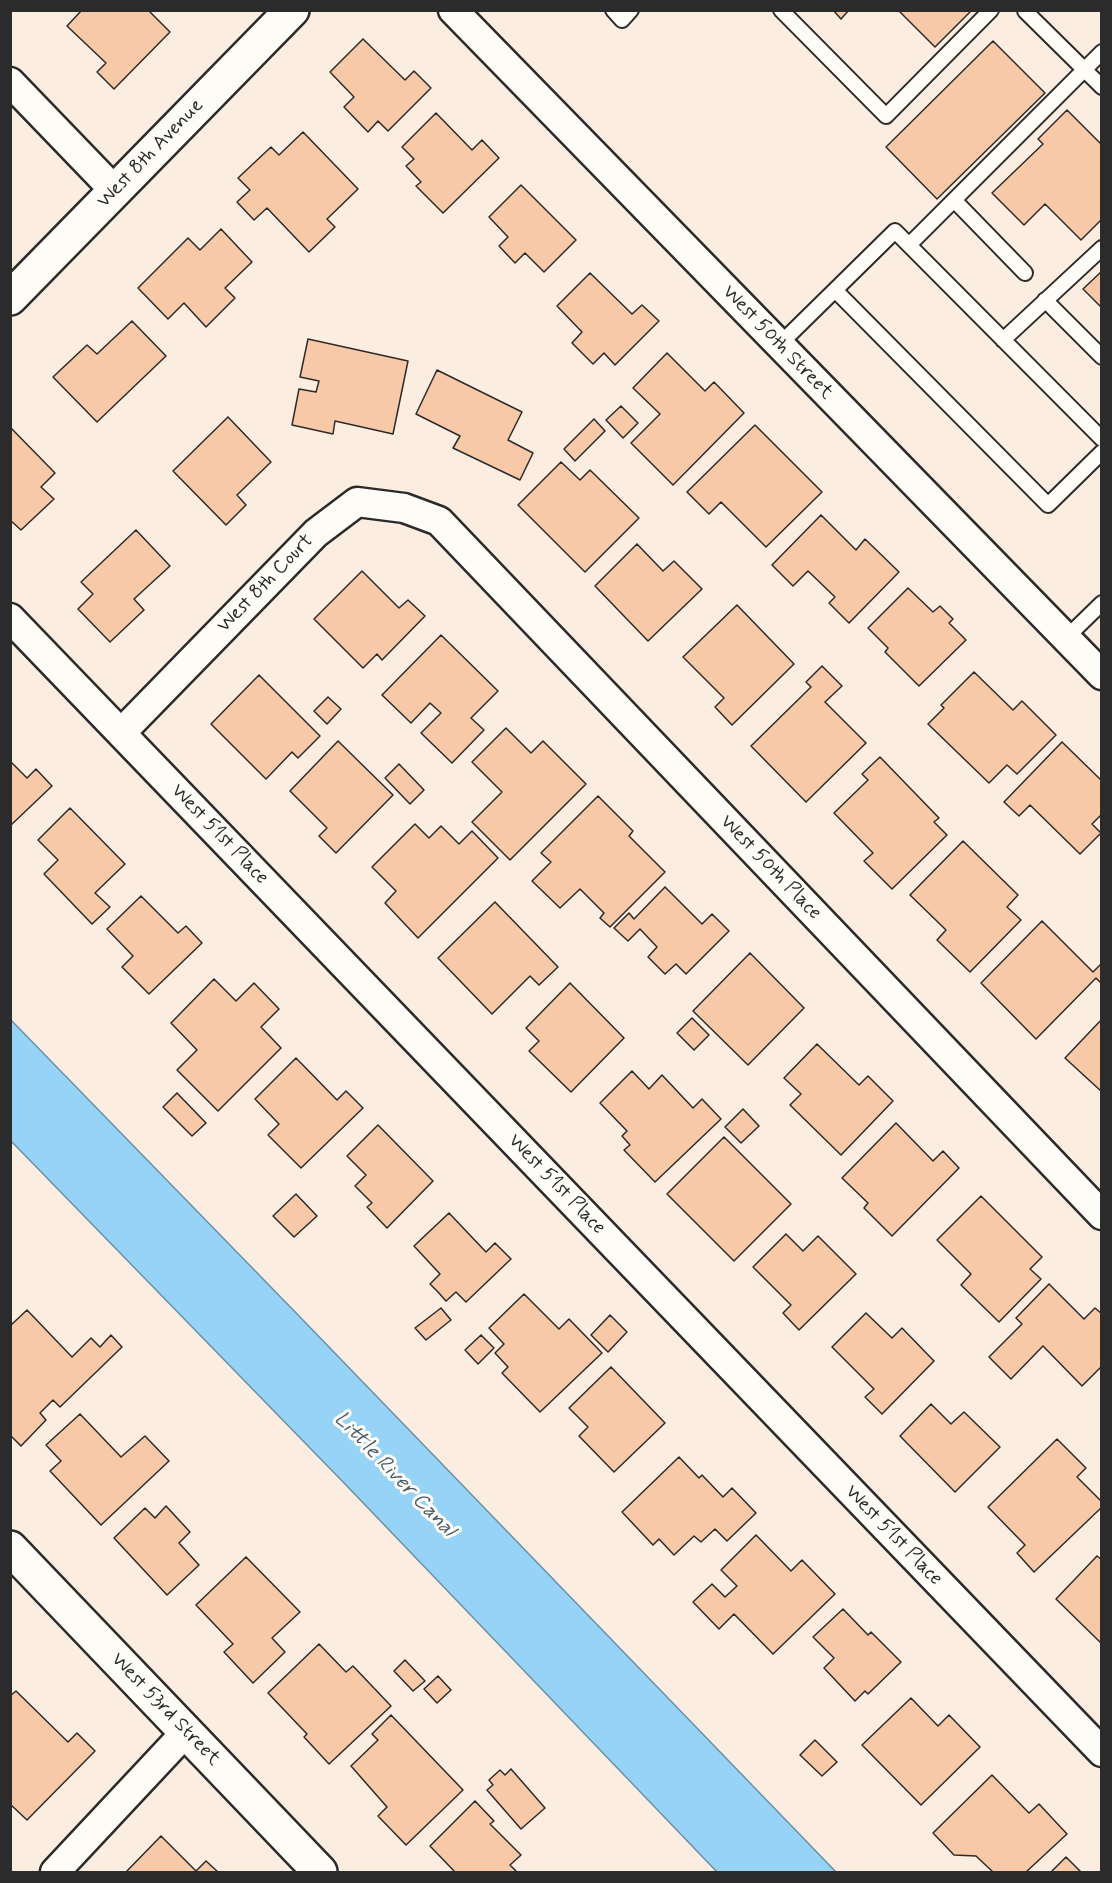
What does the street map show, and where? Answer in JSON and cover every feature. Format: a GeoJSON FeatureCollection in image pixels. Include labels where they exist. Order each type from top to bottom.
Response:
{"type":"FeatureCollection","features":[{"type":"Feature","properties":{"kind":"street","name":"West 8th Avenue"},"geometry":{"type":"LineString","coordinates":[[10,298],[292,10]]}},
{"type":"Feature","properties":{"kind":"street","name":"West 50th Street"},"geometry":{"type":"LineString","coordinates":[[453,10],[1101,675]]}},
{"type":"Feature","properties":{"kind":"street"},"geometry":{"type":"LineString","coordinates":[[10,82],[115,191]]}},
{"type":"Feature","properties":{"kind":"street","name":"West 8th Court"},"geometry":{"type":"LineString","coordinates":[[121,733],[316,533],[357,502],[404,508],[439,521]]}},
{"type":"Feature","properties":{"kind":"street","name":"West 50th Place"},"geometry":{"type":"LineString","coordinates":[[439,521],[1101,1215]]}},
{"type":"Feature","properties":{"kind":"street","name":"West 51st Place"},"geometry":{"type":"LineString","coordinates":[[10,618],[1101,1752]]}},
{"type":"Feature","properties":{"kind":"street","name":"West 53rd Street"},"geometry":{"type":"LineString","coordinates":[[10,1548],[320,1872]]}},
{"type":"Feature","properties":{"kind":"street"},"geometry":{"type":"LineString","coordinates":[[55,1872],[186,1732]]}},
{"type":"Feature","properties":{"kind":"lane"},"geometry":{"type":"LineString","coordinates":[[613,10],[622,20],[631,10]]}},
{"type":"Feature","properties":{"kind":"lane"},"geometry":{"type":"LineString","coordinates":[[782,10],[886,116],[991,10]]}},
{"type":"Feature","properties":{"kind":"lane"},"geometry":{"type":"LineString","coordinates":[[1026,11],[1101,87]]}},
{"type":"Feature","properties":{"kind":"lane"},"geometry":{"type":"LineString","coordinates":[[909,245],[1101,52]]}},
{"type":"Feature","properties":{"kind":"lane"},"geometry":{"type":"LineString","coordinates":[[954,200],[1025,273]]}},
{"type":"Feature","properties":{"kind":"lane"},"geometry":{"type":"LineString","coordinates":[[779,345],[895,231],[1101,439]]}},
{"type":"Feature","properties":{"kind":"lane"},"geometry":{"type":"LineString","coordinates":[[1003,340],[1101,248]]}},
{"type":"Feature","properties":{"kind":"lane"},"geometry":{"type":"LineString","coordinates":[[835,291],[1048,505],[1101,452]]}},
{"type":"Feature","properties":{"kind":"lane"},"geometry":{"type":"LineString","coordinates":[[1046,300],[1101,357]]}},
{"type":"Feature","properties":{"kind":"lane"},"geometry":{"type":"LineString","coordinates":[[1066,638],[1101,603]]}},
{"type":"Feature","properties":{"kind":"water","name":"Little River Canal"},"geometry":{"type":"Polygon","coordinates":[[[10,1019],[836,1872],[717,1872],[345,1484],[11,1141],[10,1019]]]}},
{"type":"Feature","properties":{"kind":"building"},"geometry":{"type":"Polygon","coordinates":[[[82,10],[148,10],[170,32],[114,89],[97,72],[106,63],[67,26],[82,10]]]}},
{"type":"Feature","properties":{"kind":"building"},"geometry":{"type":"Polygon","coordinates":[[[833,10],[849,10],[841,19],[833,10]]]}},
{"type":"Feature","properties":{"kind":"building"},"geometry":{"type":"Polygon","coordinates":[[[898,10],[972,10],[935,47],[898,10]]]}},
{"type":"Feature","properties":{"kind":"building"},"geometry":{"type":"Polygon","coordinates":[[[363,39],[405,80],[414,71],[431,88],[388,131],[378,121],[368,132],[344,107],[354,97],[330,72],[363,39]]]}},
{"type":"Feature","properties":{"kind":"building"},"geometry":{"type":"Polygon","coordinates":[[[993,41],[1045,93],[937,199],[886,147],[993,41]]]}},
{"type":"Feature","properties":{"kind":"building"},"geometry":{"type":"Polygon","coordinates":[[[1067,110],[1102,145],[1102,219],[1081,240],[1045,204],[1024,225],[992,193],[1043,144],[1038,139],[1067,110]]]}},
{"type":"Feature","properties":{"kind":"building"},"geometry":{"type":"Polygon","coordinates":[[[436,113],[472,150],[482,140],[499,158],[443,213],[416,186],[421,182],[406,166],[414,159],[402,147],[436,113]]]}},
{"type":"Feature","properties":{"kind":"building"},"geometry":{"type":"Polygon","coordinates":[[[303,132],[358,189],[327,219],[335,227],[309,252],[267,208],[254,220],[237,202],[250,190],[238,178],[271,147],[279,155],[303,132]]]}},
{"type":"Feature","properties":{"kind":"building"},"geometry":{"type":"Polygon","coordinates":[[[521,185],[576,240],[544,272],[525,253],[515,263],[499,246],[508,237],[489,217],[521,185]]]}},
{"type":"Feature","properties":{"kind":"building"},"geometry":{"type":"Polygon","coordinates":[[[221,229],[252,262],[225,288],[235,298],[206,327],[184,303],[168,319],[138,288],[188,238],[200,250],[221,229]]]}},
{"type":"Feature","properties":{"kind":"building"},"geometry":{"type":"Polygon","coordinates":[[[1102,271],[1102,308],[1083,289],[1102,271]]]}},
{"type":"Feature","properties":{"kind":"building"},"geometry":{"type":"Polygon","coordinates":[[[590,273],[632,314],[642,305],[659,321],[615,365],[604,353],[593,364],[572,343],[582,332],[557,306],[590,273]]]}},
{"type":"Feature","properties":{"kind":"building"},"geometry":{"type":"Polygon","coordinates":[[[132,321],[166,356],[97,422],[53,377],[87,345],[97,354],[132,321]]]}},
{"type":"Feature","properties":{"kind":"building"},"geometry":{"type":"Polygon","coordinates":[[[308,339],[408,361],[393,434],[335,421],[333,434],[292,425],[299,389],[316,392],[319,381],[300,377],[308,339]]]}},
{"type":"Feature","properties":{"kind":"building"},"geometry":{"type":"Polygon","coordinates":[[[667,353],[705,391],[714,382],[744,413],[673,485],[631,443],[660,414],[633,388],[667,353]]]}},
{"type":"Feature","properties":{"kind":"building"},"geometry":{"type":"Polygon","coordinates":[[[437,370],[522,412],[508,440],[533,453],[520,480],[453,448],[460,436],[416,414],[437,370]]]}},
{"type":"Feature","properties":{"kind":"building"},"geometry":{"type":"Polygon","coordinates":[[[621,406],[638,423],[623,438],[606,420],[621,406]]]}},
{"type":"Feature","properties":{"kind":"building"},"geometry":{"type":"Polygon","coordinates":[[[228,417],[271,462],[237,495],[246,505],[226,525],[173,471],[228,417]]]}},
{"type":"Feature","properties":{"kind":"building"},"geometry":{"type":"Polygon","coordinates":[[[594,419],[605,431],[575,461],[564,449],[594,419]]]}},
{"type":"Feature","properties":{"kind":"building"},"geometry":{"type":"Polygon","coordinates":[[[755,425],[822,492],[766,547],[721,502],[709,514],[687,492],[755,425]]]}},
{"type":"Feature","properties":{"kind":"building"},"geometry":{"type":"Polygon","coordinates":[[[10,427],[55,473],[41,487],[54,499],[21,530],[10,520],[10,427]]]}},
{"type":"Feature","properties":{"kind":"building"},"geometry":{"type":"Polygon","coordinates":[[[561,462],[580,480],[590,470],[639,518],[585,572],[518,505],[561,462]]]}},
{"type":"Feature","properties":{"kind":"building"},"geometry":{"type":"Polygon","coordinates":[[[821,515],[856,550],[865,539],[899,572],[849,623],[829,603],[835,597],[808,571],[793,586],[772,565],[821,515]]]}},
{"type":"Feature","properties":{"kind":"building"},"geometry":{"type":"Polygon","coordinates":[[[136,530],[170,566],[134,599],[144,610],[110,642],[78,609],[93,594],[81,582],[136,530]]]}},
{"type":"Feature","properties":{"kind":"building"},"geometry":{"type":"Polygon","coordinates":[[[637,544],[663,571],[674,561],[702,589],[648,641],[595,586],[637,544]]]}},
{"type":"Feature","properties":{"kind":"building"},"geometry":{"type":"Polygon","coordinates":[[[362,571],[399,608],[408,600],[425,616],[382,660],[377,654],[363,668],[314,619],[362,571]]]}},
{"type":"Feature","properties":{"kind":"building"},"geometry":{"type":"Polygon","coordinates":[[[908,588],[933,612],[940,606],[953,619],[949,623],[966,640],[919,686],[885,652],[888,648],[868,628],[908,588]]]}},
{"type":"Feature","properties":{"kind":"building"},"geometry":{"type":"Polygon","coordinates":[[[737,605],[794,664],[732,725],[715,707],[724,698],[683,657],[737,605]]]}},
{"type":"Feature","properties":{"kind":"building"},"geometry":{"type":"Polygon","coordinates":[[[441,635],[498,691],[471,718],[484,730],[452,763],[421,733],[441,713],[430,703],[411,723],[382,695],[441,635]]]}},
{"type":"Feature","properties":{"kind":"building"},"geometry":{"type":"Polygon","coordinates":[[[822,666],[842,686],[825,702],[866,743],[806,802],[751,746],[811,687],[806,682],[822,666]]]}},
{"type":"Feature","properties":{"kind":"building"},"geometry":{"type":"Polygon","coordinates":[[[974,672],[1013,710],[1022,701],[1056,735],[1017,774],[1007,765],[989,783],[928,724],[944,708],[941,705],[974,672]]]}},
{"type":"Feature","properties":{"kind":"building"},"geometry":{"type":"Polygon","coordinates":[[[259,675],[320,736],[298,758],[292,752],[266,779],[211,724],[259,675]]]}},
{"type":"Feature","properties":{"kind":"building"},"geometry":{"type":"Polygon","coordinates":[[[328,697],[341,709],[327,724],[314,711],[328,697]]]}},
{"type":"Feature","properties":{"kind":"building"},"geometry":{"type":"Polygon","coordinates":[[[506,728],[531,753],[543,741],[586,784],[510,860],[472,822],[502,792],[472,762],[506,728]]]}},
{"type":"Feature","properties":{"kind":"building"},"geometry":{"type":"Polygon","coordinates":[[[338,741],[393,795],[336,853],[319,836],[327,828],[290,791],[338,741]]]}},
{"type":"Feature","properties":{"kind":"building"},"geometry":{"type":"Polygon","coordinates":[[[1062,742],[1102,781],[1102,814],[1092,824],[1101,833],[1080,854],[1030,805],[1019,816],[1004,802],[1062,742]]]}},
{"type":"Feature","properties":{"kind":"building"},"geometry":{"type":"Polygon","coordinates":[[[880,757],[939,818],[934,822],[947,835],[892,889],[864,861],[873,853],[834,813],[868,780],[862,774],[880,757]]]}},
{"type":"Feature","properties":{"kind":"building"},"geometry":{"type":"Polygon","coordinates":[[[10,761],[27,778],[36,769],[52,786],[10,826],[10,761]]]}},
{"type":"Feature","properties":{"kind":"building"},"geometry":{"type":"Polygon","coordinates":[[[399,764],[424,790],[410,804],[385,778],[399,764]]]}},
{"type":"Feature","properties":{"kind":"building"},"geometry":{"type":"Polygon","coordinates":[[[598,796],[633,831],[629,836],[665,872],[610,927],[600,918],[604,913],[580,889],[560,908],[532,881],[551,862],[541,853],[598,796]]]}},
{"type":"Feature","properties":{"kind":"building"},"geometry":{"type":"Polygon","coordinates":[[[70,808],[125,864],[95,893],[110,907],[92,924],[44,874],[58,860],[38,840],[70,808]]]}},
{"type":"Feature","properties":{"kind":"building"},"geometry":{"type":"Polygon","coordinates":[[[415,824],[429,838],[441,826],[459,844],[472,831],[498,858],[418,938],[385,903],[396,891],[372,867],[415,824]]]}},
{"type":"Feature","properties":{"kind":"building"},"geometry":{"type":"Polygon","coordinates":[[[963,841],[1018,895],[1007,907],[1021,920],[970,972],[937,940],[946,930],[910,895],[963,841]]]}},
{"type":"Feature","properties":{"kind":"building"},"geometry":{"type":"Polygon","coordinates":[[[665,887],[702,924],[712,914],[729,931],[686,974],[676,964],[665,974],[648,957],[657,947],[640,929],[628,941],[614,928],[629,913],[634,919],[665,887]]]}},
{"type":"Feature","properties":{"kind":"building"},"geometry":{"type":"Polygon","coordinates":[[[141,896],[178,933],[186,926],[202,943],[149,994],[122,967],[133,956],[107,929],[141,896]]]}},
{"type":"Feature","properties":{"kind":"building"},"geometry":{"type":"Polygon","coordinates":[[[495,902],[558,967],[539,985],[530,976],[492,1014],[438,958],[495,902]]]}},
{"type":"Feature","properties":{"kind":"building"},"geometry":{"type":"Polygon","coordinates":[[[1042,921],[1093,972],[1102,963],[1102,984],[1096,978],[1036,1039],[981,983],[1042,921]]]}},
{"type":"Feature","properties":{"kind":"building"},"geometry":{"type":"Polygon","coordinates":[[[750,953],[804,1008],[748,1065],[693,1011],[750,953]]]}},
{"type":"Feature","properties":{"kind":"building"},"geometry":{"type":"Polygon","coordinates":[[[214,979],[236,1001],[254,983],[279,1009],[261,1027],[281,1048],[218,1111],[177,1070],[197,1050],[171,1023],[214,979]]]}},
{"type":"Feature","properties":{"kind":"building"},"geometry":{"type":"Polygon","coordinates":[[[570,983],[624,1038],[571,1092],[529,1051],[539,1041],[526,1028],[570,983]]]}},
{"type":"Feature","properties":{"kind":"building"},"geometry":{"type":"Polygon","coordinates":[[[692,1018],[709,1035],[694,1050],[677,1033],[692,1018]]]}},
{"type":"Feature","properties":{"kind":"building"},"geometry":{"type":"Polygon","coordinates":[[[1102,1019],[1102,1092],[1065,1058],[1102,1019]]]}},
{"type":"Feature","properties":{"kind":"building"},"geometry":{"type":"Polygon","coordinates":[[[817,1044],[859,1085],[868,1076],[893,1101],[841,1155],[790,1105],[801,1094],[784,1078],[817,1044]]]}},
{"type":"Feature","properties":{"kind":"building"},"geometry":{"type":"Polygon","coordinates":[[[296,1058],[337,1100],[346,1091],[363,1108],[301,1168],[268,1135],[279,1124],[255,1099],[296,1058]]]}},
{"type":"Feature","properties":{"kind":"building"},"geometry":{"type":"Polygon","coordinates":[[[632,1071],[649,1089],[662,1075],[693,1108],[702,1099],[721,1119],[655,1182],[624,1150],[630,1145],[622,1136],[627,1131],[600,1103],[632,1071]]]}},
{"type":"Feature","properties":{"kind":"building"},"geometry":{"type":"Polygon","coordinates":[[[177,1093],[206,1123],[192,1136],[163,1107],[177,1093]]]}},
{"type":"Feature","properties":{"kind":"building"},"geometry":{"type":"Polygon","coordinates":[[[743,1109],[759,1126],[741,1143],[725,1127],[743,1109]]]}},
{"type":"Feature","properties":{"kind":"building"},"geometry":{"type":"Polygon","coordinates":[[[896,1123],[933,1161],[943,1151],[959,1168],[892,1236],[864,1208],[868,1203],[842,1178],[896,1123]]]}},
{"type":"Feature","properties":{"kind":"building"},"geometry":{"type":"Polygon","coordinates":[[[378,1125],[433,1181],[387,1228],[367,1207],[372,1203],[355,1186],[366,1175],[347,1156],[378,1125]]]}},
{"type":"Feature","properties":{"kind":"building"},"geometry":{"type":"Polygon","coordinates":[[[724,1137],[791,1204],[734,1261],[667,1194],[724,1137]]]}},
{"type":"Feature","properties":{"kind":"building"},"geometry":{"type":"Polygon","coordinates":[[[296,1194],[317,1216],[294,1237],[273,1216],[296,1194]]]}},
{"type":"Feature","properties":{"kind":"building"},"geometry":{"type":"Polygon","coordinates":[[[981,1196],[1042,1257],[1030,1269],[1041,1279],[999,1322],[961,1285],[971,1274],[937,1240],[981,1196]]]}},
{"type":"Feature","properties":{"kind":"building"},"geometry":{"type":"Polygon","coordinates":[[[449,1213],[486,1252],[495,1243],[511,1259],[466,1302],[456,1292],[446,1301],[430,1284],[440,1274],[414,1246],[449,1213]]]}},
{"type":"Feature","properties":{"kind":"building"},"geometry":{"type":"Polygon","coordinates":[[[786,1234],[803,1251],[818,1236],[856,1274],[799,1330],[783,1313],[791,1305],[753,1267],[786,1234]]]}},
{"type":"Feature","properties":{"kind":"building"},"geometry":{"type":"Polygon","coordinates":[[[1049,1284],[1084,1319],[1095,1308],[1102,1314],[1102,1366],[1082,1386],[1043,1346],[1011,1379],[989,1357],[1022,1324],[1016,1318],[1049,1284]]]}},
{"type":"Feature","properties":{"kind":"building"},"geometry":{"type":"Polygon","coordinates":[[[524,1294],[559,1329],[569,1319],[602,1353],[540,1412],[502,1373],[508,1367],[495,1353],[504,1344],[489,1328],[524,1294]]]}},
{"type":"Feature","properties":{"kind":"building"},"geometry":{"type":"Polygon","coordinates":[[[441,1308],[451,1320],[426,1340],[415,1328],[441,1308]]]}},
{"type":"Feature","properties":{"kind":"building"},"geometry":{"type":"Polygon","coordinates":[[[27,1310],[72,1357],[91,1338],[100,1347],[111,1335],[122,1347],[60,1407],[53,1400],[40,1413],[46,1420],[21,1446],[10,1435],[10,1326],[27,1310]]]}},
{"type":"Feature","properties":{"kind":"building"},"geometry":{"type":"Polygon","coordinates":[[[866,1313],[892,1338],[902,1328],[934,1361],[882,1414],[865,1397],[874,1389],[832,1347],[866,1313]]]}},
{"type":"Feature","properties":{"kind":"building"},"geometry":{"type":"Polygon","coordinates":[[[610,1315],[627,1332],[608,1352],[591,1335],[610,1315]]]}},
{"type":"Feature","properties":{"kind":"building"},"geometry":{"type":"Polygon","coordinates":[[[481,1335],[494,1348],[478,1364],[465,1350],[481,1335]]]}},
{"type":"Feature","properties":{"kind":"building"},"geometry":{"type":"Polygon","coordinates":[[[611,1367],[665,1423],[614,1472],[579,1436],[588,1427],[569,1408],[611,1367]]]}},
{"type":"Feature","properties":{"kind":"building"},"geometry":{"type":"Polygon","coordinates":[[[931,1404],[951,1424],[964,1412],[1000,1447],[955,1492],[900,1436],[931,1404]]]}},
{"type":"Feature","properties":{"kind":"building"},"geometry":{"type":"Polygon","coordinates":[[[80,1414],[121,1457],[145,1436],[169,1461],[101,1525],[50,1471],[61,1461],[46,1445],[80,1414]]]}},
{"type":"Feature","properties":{"kind":"building"},"geometry":{"type":"Polygon","coordinates":[[[1057,1439],[1086,1468],[1077,1477],[1102,1502],[1102,1507],[1034,1572],[1017,1553],[1025,1545],[988,1507],[1057,1439]]]}},
{"type":"Feature","properties":{"kind":"building"},"geometry":{"type":"Polygon","coordinates":[[[679,1457],[699,1478],[702,1475],[723,1497],[732,1488],[756,1513],[727,1541],[715,1529],[701,1542],[694,1536],[674,1555],[659,1539],[653,1545],[622,1512],[679,1457]]]}},
{"type":"Feature","properties":{"kind":"building"},"geometry":{"type":"Polygon","coordinates":[[[166,1506],[190,1532],[179,1543],[199,1565],[167,1595],[114,1538],[145,1508],[155,1518],[166,1506]]]}},
{"type":"Feature","properties":{"kind":"building"},"geometry":{"type":"Polygon","coordinates":[[[756,1535],[791,1571],[802,1560],[835,1594],[773,1654],[734,1614],[719,1629],[693,1602],[712,1584],[725,1597],[737,1586],[721,1570],[756,1535]]]}},
{"type":"Feature","properties":{"kind":"building"},"geometry":{"type":"Polygon","coordinates":[[[1097,1556],[1102,1560],[1102,1644],[1056,1599],[1097,1556]]]}},
{"type":"Feature","properties":{"kind":"building"},"geometry":{"type":"Polygon","coordinates":[[[246,1557],[300,1612],[272,1638],[285,1652],[253,1683],[224,1652],[233,1644],[196,1605],[246,1557]]]}},
{"type":"Feature","properties":{"kind":"building"},"geometry":{"type":"Polygon","coordinates":[[[843,1609],[868,1635],[871,1632],[901,1662],[868,1694],[865,1691],[855,1701],[824,1668],[834,1658],[813,1637],[843,1609]]]}},
{"type":"Feature","properties":{"kind":"building"},"geometry":{"type":"Polygon","coordinates":[[[319,1644],[346,1672],[353,1666],[391,1706],[329,1764],[304,1737],[307,1734],[268,1693],[319,1644]]]}},
{"type":"Feature","properties":{"kind":"building"},"geometry":{"type":"Polygon","coordinates":[[[405,1660],[425,1681],[413,1691],[394,1671],[405,1660]]]}},
{"type":"Feature","properties":{"kind":"building"},"geometry":{"type":"Polygon","coordinates":[[[438,1676],[451,1690],[437,1703],[424,1689],[438,1676]]]}},
{"type":"Feature","properties":{"kind":"building"},"geometry":{"type":"Polygon","coordinates":[[[16,1691],[68,1742],[77,1733],[95,1751],[27,1820],[10,1804],[10,1696],[16,1691]]]}},
{"type":"Feature","properties":{"kind":"building"},"geometry":{"type":"Polygon","coordinates":[[[911,1698],[938,1726],[949,1715],[980,1747],[921,1805],[862,1745],[911,1698]]]}},
{"type":"Feature","properties":{"kind":"building"},"geometry":{"type":"Polygon","coordinates":[[[391,1715],[463,1790],[406,1845],[378,1816],[387,1807],[351,1766],[378,1740],[372,1734],[391,1715]]]}},
{"type":"Feature","properties":{"kind":"building"},"geometry":{"type":"Polygon","coordinates":[[[815,1740],[837,1762],[822,1776],[800,1755],[815,1740]]]}},
{"type":"Feature","properties":{"kind":"building"},"geometry":{"type":"Polygon","coordinates":[[[511,1769],[545,1808],[521,1829],[487,1790],[493,1785],[489,1780],[500,1770],[505,1775],[511,1769]]]}},
{"type":"Feature","properties":{"kind":"building"},"geometry":{"type":"Polygon","coordinates":[[[992,1775],[1029,1813],[1039,1804],[1067,1834],[1026,1872],[993,1872],[976,1856],[954,1855],[933,1833],[992,1775]]]}},
{"type":"Feature","properties":{"kind":"building"},"geometry":{"type":"Polygon","coordinates":[[[475,1801],[494,1821],[490,1824],[521,1855],[510,1865],[517,1872],[455,1872],[430,1846],[475,1801]]]}},
{"type":"Feature","properties":{"kind":"building"},"geometry":{"type":"Polygon","coordinates":[[[161,1836],[196,1871],[206,1861],[218,1872],[126,1872],[161,1836]]]}},
{"type":"Feature","properties":{"kind":"building"},"geometry":{"type":"Polygon","coordinates":[[[1066,1857],[1081,1872],[1051,1872],[1066,1857]]]}}]}
